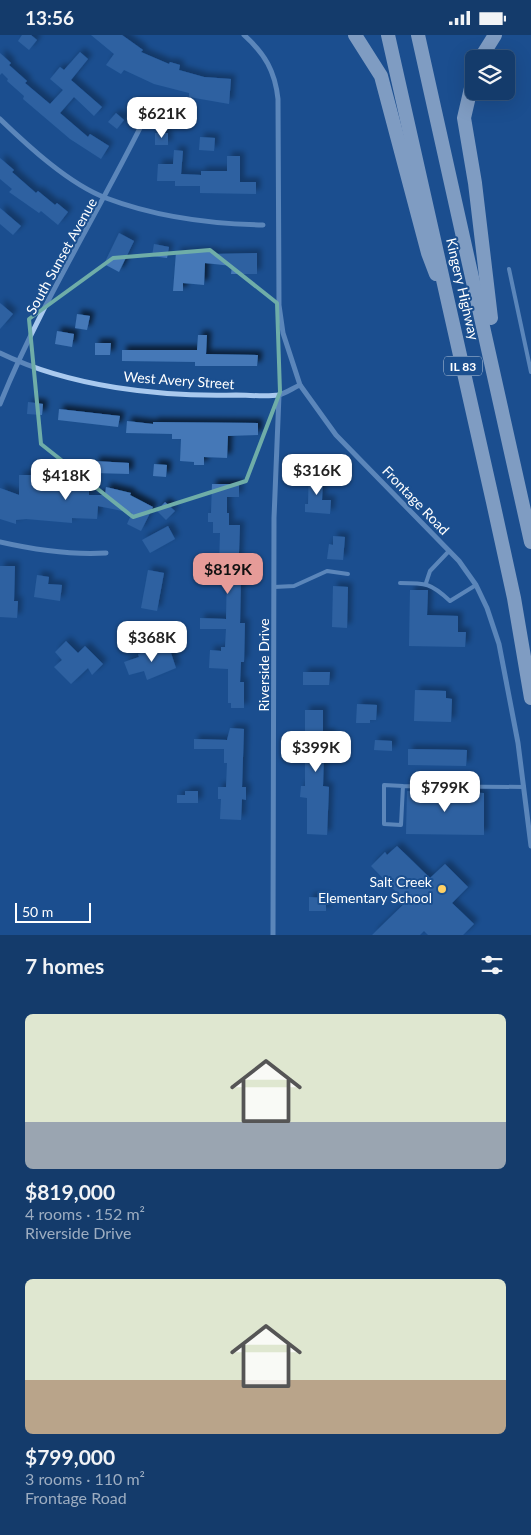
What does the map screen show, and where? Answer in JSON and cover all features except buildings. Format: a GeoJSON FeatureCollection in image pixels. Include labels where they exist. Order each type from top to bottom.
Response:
{"type":"FeatureCollection","features":[{"type":"Feature","properties":{"kind":"highway"},"geometry":{"type":"LineString","coordinates":[[355,35],[381,76],[428,253],[454,320]]}},
{"type":"Feature","properties":{"kind":"highway","name":"Kingery Highway"},"geometry":{"type":"LineString","coordinates":[[388,35],[454,320],[514,598],[531,698]]}},
{"type":"Feature","properties":{"kind":"highway","name":"Kingery Highway"},"geometry":{"type":"LineString","coordinates":[[418,35],[531,542]]}},
{"type":"Feature","properties":{"kind":"highway"},"geometry":{"type":"LineString","coordinates":[[486,50],[496,35]]}},
{"type":"Feature","properties":{"kind":"highway"},"geometry":{"type":"LineString","coordinates":[[468,100],[464,118],[475,183],[488,299],[513,455]]}},
{"type":"Feature","properties":{"kind":"street","name":"Frontage Road"},"geometry":{"type":"LineString","coordinates":[[244,35],[257,47],[269,63],[276,80],[278,99],[279,305],[283,333],[300,385],[336,435],[449,551],[476,585],[487,608],[499,643],[518,743],[531,846]]}},
{"type":"Feature","properties":{"kind":"street"},"geometry":{"type":"LineString","coordinates":[[0,119],[77,183],[105,198],[149,211],[194,220],[263,225]]}},
{"type":"Feature","properties":{"kind":"street","name":"South Sunset Avenue"},"geometry":{"type":"LineString","coordinates":[[0,403],[18,362],[64,271],[105,198],[144,120]]}},
{"type":"Feature","properties":{"kind":"street","name":"West Avery Street"},"geometry":{"type":"LineString","coordinates":[[0,353],[18,362],[53,373],[129,389],[193,395],[279,395],[300,385]]}},
{"type":"Feature","properties":{"kind":"street","name":"Riverside Drive"},"geometry":{"type":"LineString","coordinates":[[273,935],[274,518],[279,395]]}},
{"type":"Feature","properties":{"kind":"street"},"geometry":{"type":"LineString","coordinates":[[0,542],[30,549],[88,554],[106,553]]}},
{"type":"Feature","properties":{"kind":"lane"},"geometry":{"type":"LineString","coordinates":[[509,269],[531,372]]}},
{"type":"Feature","properties":{"kind":"lane"},"geometry":{"type":"LineString","coordinates":[[426,583],[430,571],[449,551]]}},
{"type":"Feature","properties":{"kind":"lane"},"geometry":{"type":"LineString","coordinates":[[274,587],[294,586],[327,571],[348,574]]}},
{"type":"Feature","properties":{"kind":"lane"},"geometry":{"type":"LineString","coordinates":[[400,583],[426,583],[435,587],[450,601],[476,585]]}},
{"type":"Feature","properties":{"kind":"lane"},"geometry":{"type":"LineString","coordinates":[[403,786],[402,825],[384,824],[384,785],[524,787]]}},
{"type":"Feature","properties":{"kind":"highlighted area"},"geometry":{"type":"Polygon","coordinates":[[[210,250],[277,303],[280,392],[246,481],[133,517],[41,444],[29,319],[113,258],[210,250]]]}},
{"type":"Feature","properties":{"kind":"place","name":"Salt Creek Elementary School"},"geometry":{"type":"Point","coordinates":[442,889]}}]}
